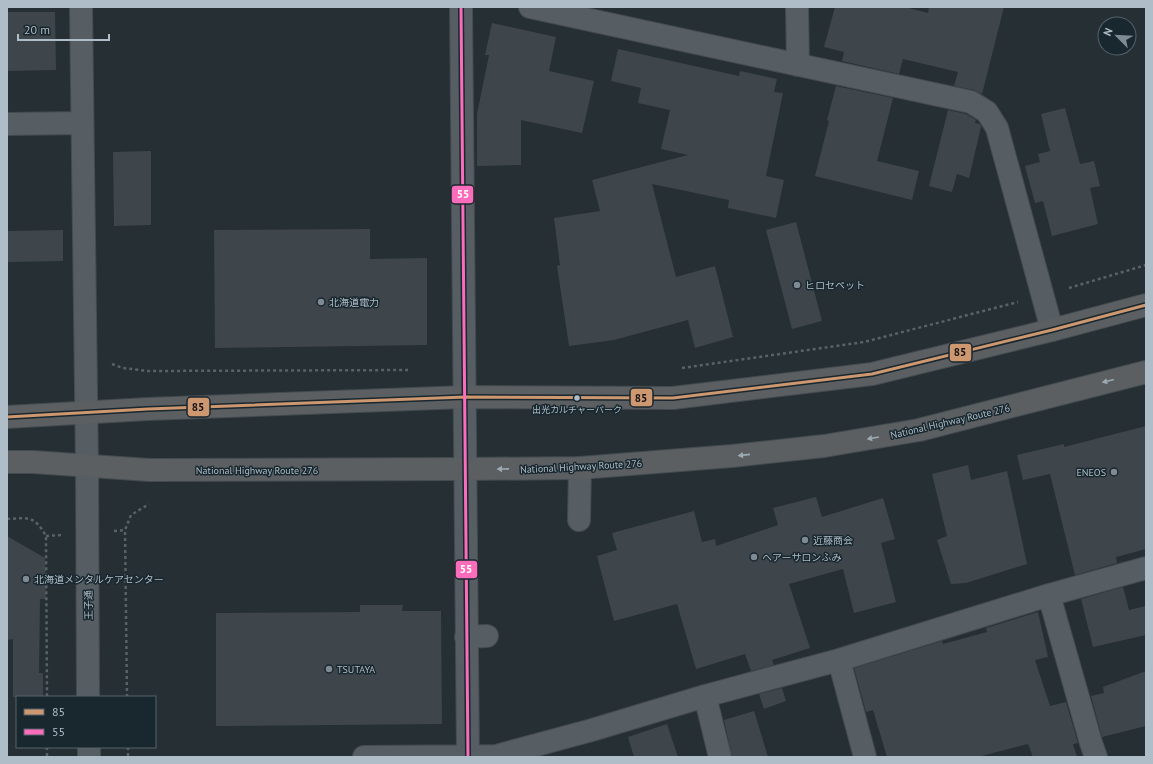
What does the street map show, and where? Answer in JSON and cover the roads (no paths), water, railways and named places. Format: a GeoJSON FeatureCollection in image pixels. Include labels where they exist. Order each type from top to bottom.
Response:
{"type":"FeatureCollection","features":[{"type":"Feature","properties":{"kind":"highway"},"geometry":{"type":"LineString","coordinates":[[7,417],[148,409],[464,397],[673,398],[872,374],[1052,330],[1146,305]]}},
{"type":"Feature","properties":{"kind":"highway","name":"National Highway Route 276"},"geometry":{"type":"LineString","coordinates":[[7,462],[33,462],[155,470],[465,469],[580,468],[732,456],[832,445],[919,430],[1146,372]]}},
{"type":"Feature","properties":{"kind":"street","name":"王子通"},"geometry":{"type":"LineString","coordinates":[[81,7],[87,466],[88,696]]}},
{"type":"Feature","properties":{"kind":"street"},"geometry":{"type":"LineString","coordinates":[[461,7],[465,469],[477,636],[468,756]]}},
{"type":"Feature","properties":{"kind":"street"},"geometry":{"type":"LineString","coordinates":[[530,7],[970,102],[987,112],[997,128],[1052,330]]}},
{"type":"Feature","properties":{"kind":"street"},"geometry":{"type":"LineString","coordinates":[[797,7],[798,64]]}},
{"type":"Feature","properties":{"kind":"street"},"geometry":{"type":"LineString","coordinates":[[7,124],[82,123]]}},
{"type":"Feature","properties":{"kind":"street"},"geometry":{"type":"LineString","coordinates":[[579,520],[580,468]]}},
{"type":"Feature","properties":{"kind":"street"},"geometry":{"type":"LineString","coordinates":[[364,757],[496,756],[839,660],[1050,595],[1146,568]]}},
{"type":"Feature","properties":{"kind":"street"},"geometry":{"type":"LineString","coordinates":[[1050,595],[1090,743],[1096,757]]}},
{"type":"Feature","properties":{"kind":"street"},"geometry":{"type":"LineString","coordinates":[[839,660],[866,757]]}},
{"type":"Feature","properties":{"kind":"street"},"geometry":{"type":"LineString","coordinates":[[706,696],[720,757]]}},
{"type":"Feature","properties":{"kind":"place","name":"ヒロセペット"},"geometry":{"type":"Point","coordinates":[797,285]}},
{"type":"Feature","properties":{"kind":"place","name":"北海道電力"},"geometry":{"type":"Point","coordinates":[321,302]}},
{"type":"Feature","properties":{"kind":"place","name":"出光カルチャーパーク"},"geometry":{"type":"Point","coordinates":[577,398]}},
{"type":"Feature","properties":{"kind":"place","name":"ENEOS"},"geometry":{"type":"Point","coordinates":[1114,472]}},
{"type":"Feature","properties":{"kind":"place","name":"近藤商会"},"geometry":{"type":"Point","coordinates":[805,540]}},
{"type":"Feature","properties":{"kind":"place","name":"ヘアーサロンふみ"},"geometry":{"type":"Point","coordinates":[754,557]}},
{"type":"Feature","properties":{"kind":"place","name":"北海道メンタルケアセンター"},"geometry":{"type":"Point","coordinates":[26,579]}},
{"type":"Feature","properties":{"kind":"place","name":"TSUTAYA"},"geometry":{"type":"Point","coordinates":[329,669]}}]}
